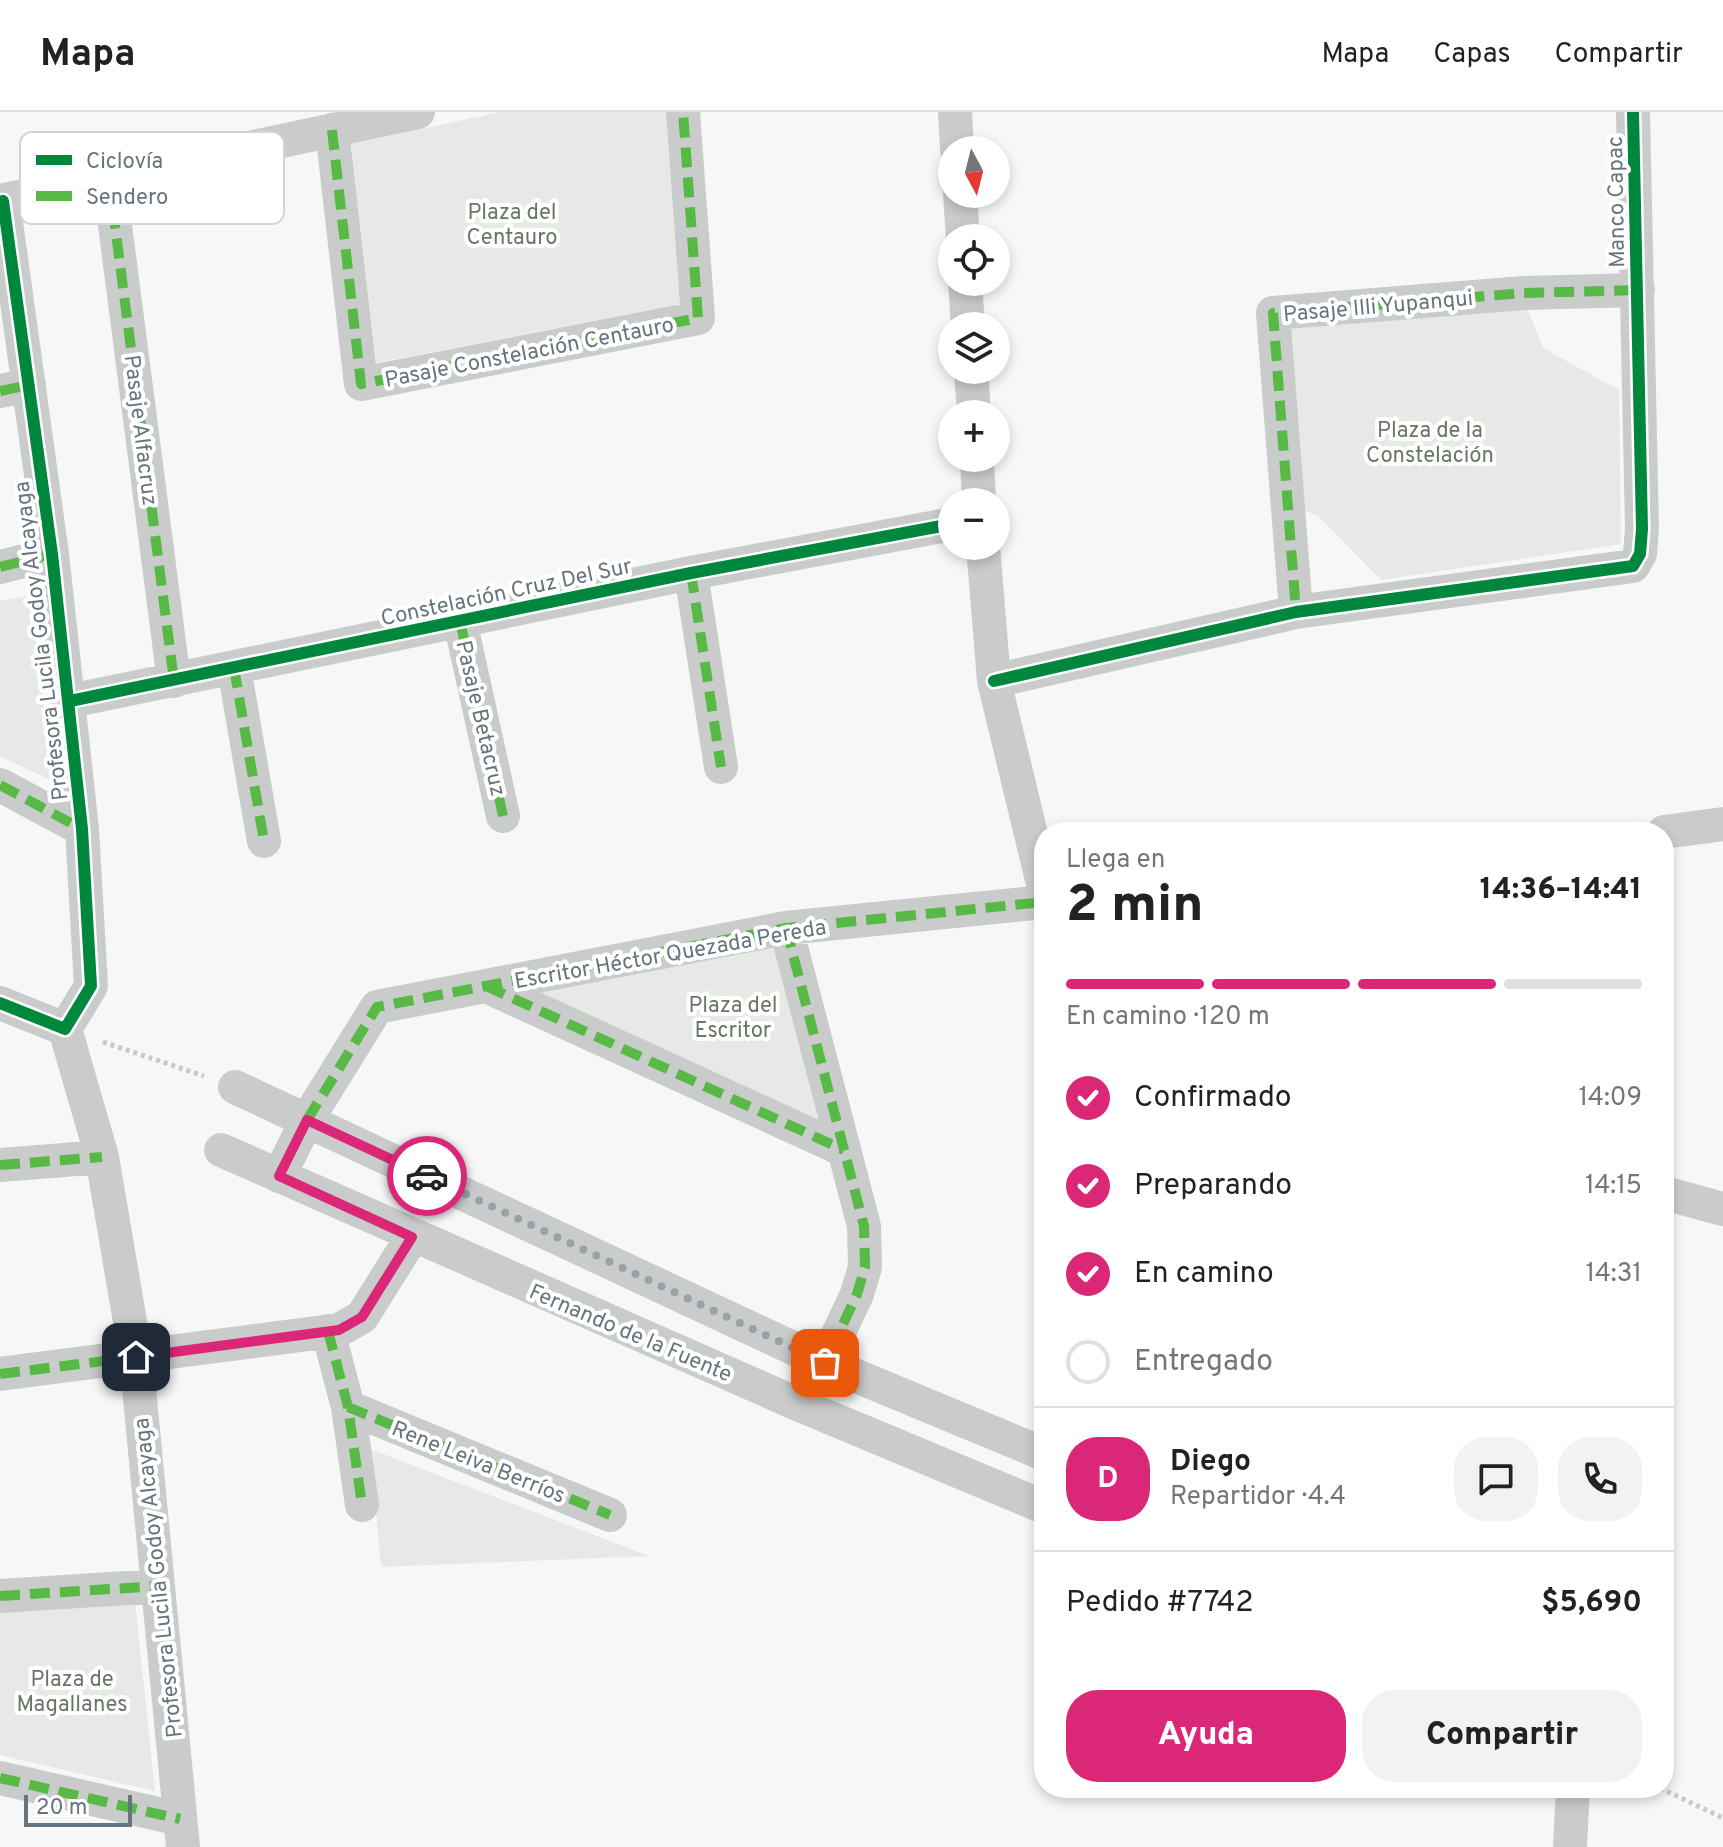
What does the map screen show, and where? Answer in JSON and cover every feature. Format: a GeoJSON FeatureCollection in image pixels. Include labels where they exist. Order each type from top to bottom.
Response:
{"type":"FeatureCollection","features":[{"type":"Feature","properties":{"kind":"street"},"geometry":{"type":"LineString","coordinates":[[284,141],[418,112]]}},
{"type":"Feature","properties":{"kind":"street","name":"Pasaje Constelación Centauro"},"geometry":{"type":"LineString","coordinates":[[332,130],[361,384],[698,318],[683,112]]}},
{"type":"Feature","properties":{"kind":"street"},"geometry":{"type":"LineString","coordinates":[[955,112],[956,136]]}},
{"type":"Feature","properties":{"kind":"street","name":"Manco Capac"},"geometry":{"type":"LineString","coordinates":[[1296,612],[1633,566],[1640,554],[1642,529],[1633,112]]}},
{"type":"Feature","properties":{"kind":"street","name":"Profesora Lucila Godoy Alcayaga"},"geometry":{"type":"LineString","coordinates":[[2,201],[14,388],[52,554],[82,829],[91,986],[65,1029],[102,1157],[136,1357],[182,1833]]}},
{"type":"Feature","properties":{"kind":"street","name":"Pasaje Alfacruz"},"geometry":{"type":"LineString","coordinates":[[115,224],[174,681]]}},
{"type":"Feature","properties":{"kind":"street","name":"Pasaje Illi Yupanqui"},"geometry":{"type":"LineString","coordinates":[[1296,612],[1273,313],[1524,293],[1638,290]]}},
{"type":"Feature","properties":{"kind":"street","name":"Constelación Cruz Del Sur"},"geometry":{"type":"LineString","coordinates":[[70,701],[691,573],[938,527]]}},
{"type":"Feature","properties":{"kind":"street"},"geometry":{"type":"LineString","coordinates":[[0,567],[52,554]]}},
{"type":"Feature","properties":{"kind":"street"},"geometry":{"type":"LineString","coordinates":[[984,560],[994,681],[1034,847]]}},
{"type":"Feature","properties":{"kind":"street"},"geometry":{"type":"LineString","coordinates":[[691,573],[721,767]]}},
{"type":"Feature","properties":{"kind":"street"},"geometry":{"type":"LineString","coordinates":[[994,681],[1296,612]]}},
{"type":"Feature","properties":{"kind":"street","name":"Pasaje Betacruz"},"geometry":{"type":"LineString","coordinates":[[460,621],[503,816]]}},
{"type":"Feature","properties":{"kind":"street"},"geometry":{"type":"LineString","coordinates":[[234,668],[264,841]]}},
{"type":"Feature","properties":{"kind":"street"},"geometry":{"type":"LineString","coordinates":[[0,785],[82,829]]}},
{"type":"Feature","properties":{"kind":"street"},"geometry":{"type":"LineString","coordinates":[[1674,831],[1723,824]]}},
{"type":"Feature","properties":{"kind":"street","name":"Escritor Héctor Quezada Pereda"},"geometry":{"type":"LineString","coordinates":[[279,1176],[307,1120],[377,1007],[786,928],[1034,903]]}},
{"type":"Feature","properties":{"kind":"street"},"geometry":{"type":"LineString","coordinates":[[786,928],[864,1226],[865,1267],[857,1294],[802,1406]]}},
{"type":"Feature","properties":{"kind":"street","name":"Escritor Héctor Quezada Pereda"},"geometry":{"type":"LineString","coordinates":[[486,986],[844,1150]]}},
{"type":"Feature","properties":{"kind":"street"},"geometry":{"type":"LineString","coordinates":[[8,1014],[65,1029]]}},
{"type":"Feature","properties":{"kind":"street"},"geometry":{"type":"LineString","coordinates":[[235,1087],[825,1363],[1034,1450]]}},
{"type":"Feature","properties":{"kind":"street","name":"Fernando de la Fuente"},"geometry":{"type":"LineString","coordinates":[[221,1150],[412,1237],[1034,1503]]}},
{"type":"Feature","properties":{"kind":"street"},"geometry":{"type":"LineString","coordinates":[[0,1165],[102,1157]]}},
{"type":"Feature","properties":{"kind":"street"},"geometry":{"type":"LineString","coordinates":[[1674,1196],[1723,1209]]}},
{"type":"Feature","properties":{"kind":"street"},"geometry":{"type":"LineString","coordinates":[[0,1374],[328,1331],[354,1324],[362,1317],[412,1237]]}},
{"type":"Feature","properties":{"kind":"street"},"geometry":{"type":"LineString","coordinates":[[328,1331],[348,1407],[362,1505]]}},
{"type":"Feature","properties":{"kind":"street","name":"Rene Leiva Berríos"},"geometry":{"type":"LineString","coordinates":[[348,1407],[610,1515]]}},
{"type":"Feature","properties":{"kind":"street"},"geometry":{"type":"LineString","coordinates":[[0,1596],[158,1586]]}},
{"type":"Feature","properties":{"kind":"street"},"geometry":{"type":"LineString","coordinates":[[0,1778],[182,1833]]}},
{"type":"Feature","properties":{"kind":"street"},"geometry":{"type":"LineString","coordinates":[[1570,1847],[1572,1798]]}},
{"type":"Feature","properties":{"kind":"path"},"geometry":{"type":"LineString","coordinates":[[65,1029],[235,1087]]}},
{"type":"Feature","properties":{"kind":"path"},"geometry":{"type":"LineString","coordinates":[[1674,1795],[1723,1818]]}},
{"type":"Feature","properties":{"kind":"green space","name":"Plaza del Centauro"},"geometry":{"type":"Polygon","coordinates":[[[500,112],[666,112],[680,304],[376,363],[351,144],[500,112]]]}},
{"type":"Feature","properties":{"kind":"green space","name":"Plaza de la Constelación"},"geometry":{"type":"Polygon","coordinates":[[[1528,310],[1543,348],[1619,390],[1621,544],[1381,580],[1317,515],[1300,510],[1287,320],[1528,310]]]}},
{"type":"Feature","properties":{"kind":"green space"},"geometry":{"type":"Polygon","coordinates":[[[32,595],[52,781],[0,756],[0,601],[32,595]]]}},
{"type":"Feature","properties":{"kind":"green space","name":"Plaza del Escritor"},"geometry":{"type":"Polygon","coordinates":[[[782,941],[833,1135],[518,990],[782,941]]]}},
{"type":"Feature","properties":{"kind":"green space"},"geometry":{"type":"Polygon","coordinates":[[[370,1449],[649,1556],[381,1567],[370,1449]]]}},
{"type":"Feature","properties":{"kind":"green space","name":"Plaza de Magallanes"},"geometry":{"type":"Polygon","coordinates":[[[135,1602],[155,1791],[0,1755],[0,1611],[135,1602]]]}},
{"type":"Feature","properties":{"kind":"marked path"},"geometry":{"type":"LineString","coordinates":[[332,130],[361,384],[698,318],[683,112]]}},
{"type":"Feature","properties":{"kind":"marked path"},"geometry":{"type":"LineString","coordinates":[[115,224],[174,681]]}},
{"type":"Feature","properties":{"kind":"marked path"},"geometry":{"type":"LineString","coordinates":[[1638,290],[1642,529],[1640,554],[1633,566],[1296,612],[1273,313],[1524,293],[1638,290]]}},
{"type":"Feature","properties":{"kind":"marked path"},"geometry":{"type":"LineString","coordinates":[[0,391],[29,385]]}},
{"type":"Feature","properties":{"kind":"marked path"},"geometry":{"type":"LineString","coordinates":[[0,567],[52,554]]}},
{"type":"Feature","properties":{"kind":"marked path"},"geometry":{"type":"LineString","coordinates":[[691,573],[721,767]]}},
{"type":"Feature","properties":{"kind":"marked path"},"geometry":{"type":"LineString","coordinates":[[460,621],[503,816]]}},
{"type":"Feature","properties":{"kind":"marked path"},"geometry":{"type":"LineString","coordinates":[[234,668],[264,841]]}},
{"type":"Feature","properties":{"kind":"marked path"},"geometry":{"type":"LineString","coordinates":[[0,785],[82,829]]}},
{"type":"Feature","properties":{"kind":"marked path"},"geometry":{"type":"LineString","coordinates":[[307,1120],[377,1007],[786,928],[1034,903]]}},
{"type":"Feature","properties":{"kind":"marked path"},"geometry":{"type":"LineString","coordinates":[[786,928],[864,1226],[865,1267],[857,1294],[825,1363]]}},
{"type":"Feature","properties":{"kind":"marked path"},"geometry":{"type":"LineString","coordinates":[[486,986],[844,1150]]}},
{"type":"Feature","properties":{"kind":"marked path"},"geometry":{"type":"LineString","coordinates":[[0,1165],[102,1157]]}},
{"type":"Feature","properties":{"kind":"marked path"},"geometry":{"type":"LineString","coordinates":[[328,1331],[348,1407],[362,1505]]}},
{"type":"Feature","properties":{"kind":"marked path"},"geometry":{"type":"LineString","coordinates":[[0,1374],[136,1357]]}},
{"type":"Feature","properties":{"kind":"marked path"},"geometry":{"type":"LineString","coordinates":[[348,1407],[610,1515]]}},
{"type":"Feature","properties":{"kind":"marked path"},"geometry":{"type":"LineString","coordinates":[[0,1596],[158,1586]]}},
{"type":"Feature","properties":{"kind":"marked path"},"geometry":{"type":"LineString","coordinates":[[0,1778],[180,1819]]}},
{"type":"Feature","properties":{"kind":"cycle path"},"geometry":{"type":"LineString","coordinates":[[994,681],[1296,612],[1633,566],[1640,554],[1642,529],[1633,112]]}},
{"type":"Feature","properties":{"kind":"cycle path"},"geometry":{"type":"LineString","coordinates":[[0,1003],[65,1029],[91,986],[82,829],[52,554],[3,201]]}},
{"type":"Feature","properties":{"kind":"cycle path"},"geometry":{"type":"LineString","coordinates":[[70,701],[691,573],[938,527]]}},
{"type":"Feature","properties":{"kind":"way so far"},"geometry":{"type":"LineString","coordinates":[[427,1176],[825,1363]]}},
{"type":"Feature","properties":{"kind":"route"},"geometry":{"type":"LineString","coordinates":[[136,1357],[339,1330],[362,1317],[412,1237],[279,1176],[307,1120],[427,1176]]}}]}
